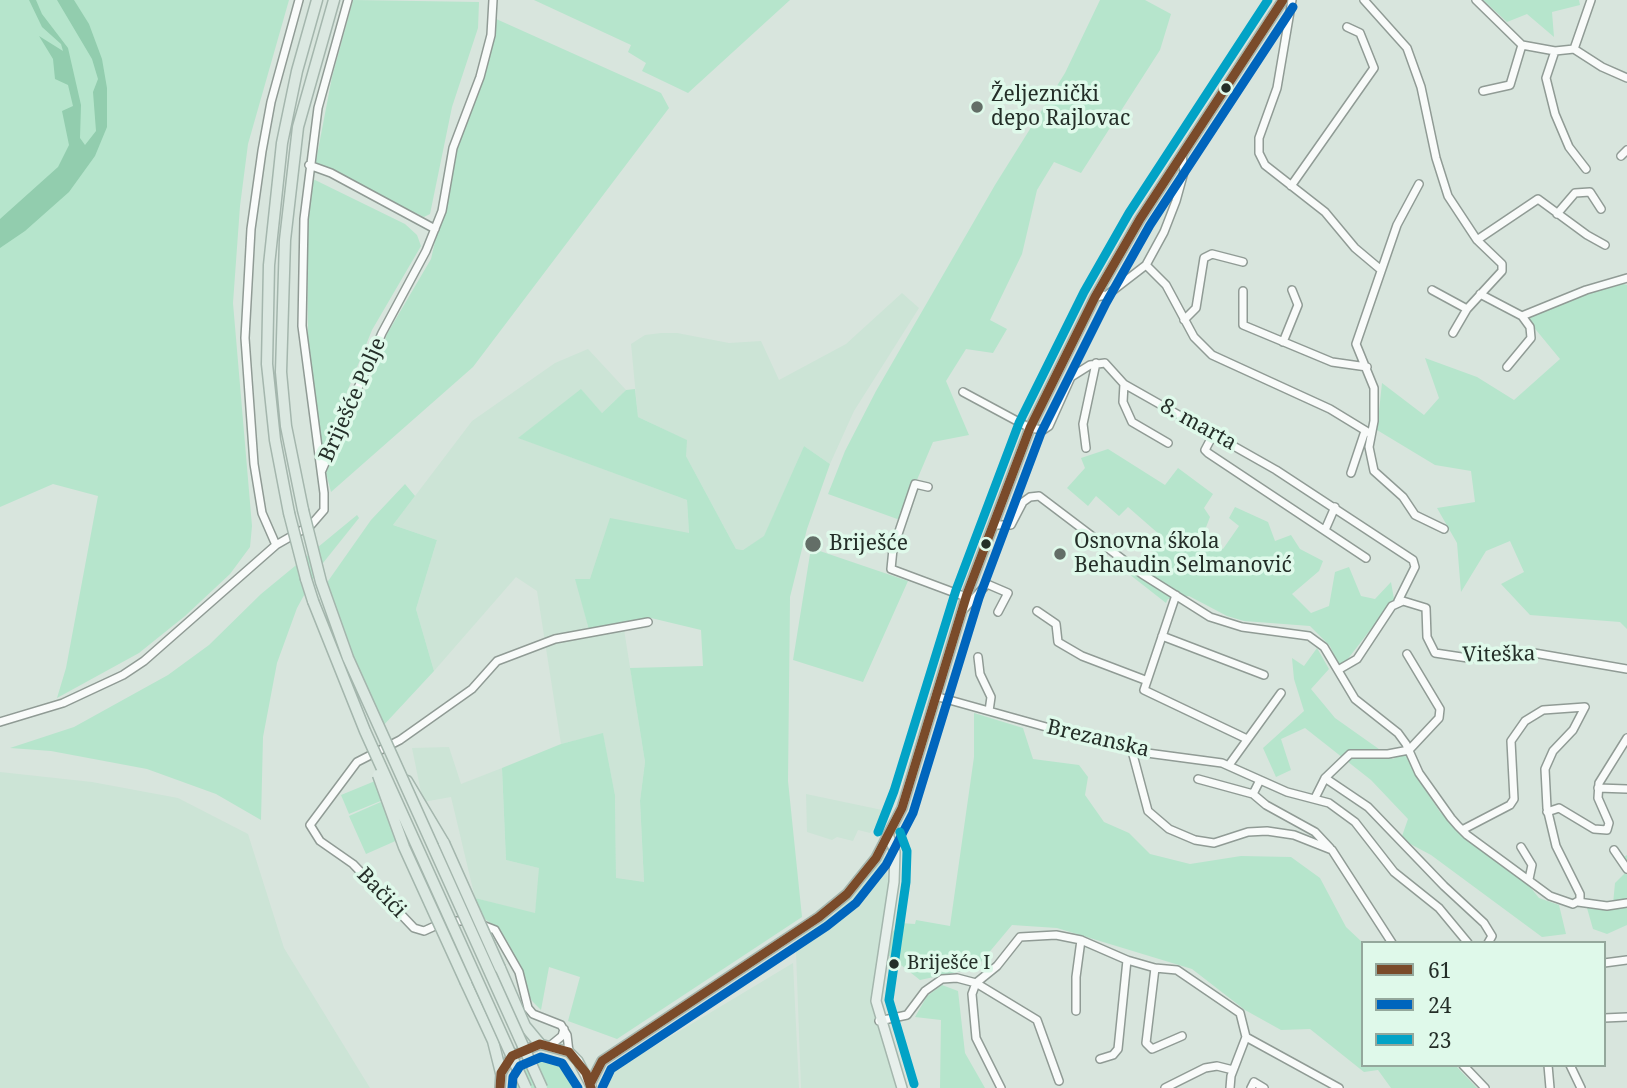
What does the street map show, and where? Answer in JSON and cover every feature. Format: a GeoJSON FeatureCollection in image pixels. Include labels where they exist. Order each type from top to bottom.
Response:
{"type":"FeatureCollection","features":[{"type":"Feature","properties":{"kind":"highway"},"geometry":{"type":"LineString","coordinates":[[317,0],[297,71],[282,143],[271,242],[267,364],[275,440],[289,513],[322,639],[375,766],[404,847],[497,1050],[501,1073]]}},
{"type":"Feature","properties":{"kind":"highway"},"geometry":{"type":"LineString","coordinates":[[334,0],[299,127],[285,240],[281,372],[286,426],[303,510],[334,622],[392,758],[542,1088]]}},
{"type":"Feature","properties":{"kind":"highway"},"geometry":{"type":"LineString","coordinates":[[313,601],[365,731],[526,1088]]}},
{"type":"Feature","properties":{"kind":"highway"},"geometry":{"type":"LineString","coordinates":[[392,758],[444,843],[526,1026],[540,1044]]}},
{"type":"Feature","properties":{"kind":"main road"},"geometry":{"type":"LineString","coordinates":[[591,1086],[602,1062],[819,917],[847,894],[889,837],[906,795],[966,597],[1030,428],[1095,297],[1182,154],[1283,0]]}},
{"type":"Feature","properties":{"kind":"main road"},"geometry":{"type":"LineString","coordinates":[[889,837],[894,843],[895,860],[890,917],[876,988],[879,1021],[902,1088]]}},
{"type":"Feature","properties":{"kind":"main road"},"geometry":{"type":"LineString","coordinates":[[500,1088],[501,1073],[512,1056],[540,1044],[569,1052],[578,1061],[591,1086]]}},
{"type":"Feature","properties":{"kind":"main road"},"geometry":{"type":"LineString","coordinates":[[578,1061],[602,1062]]}},
{"type":"Feature","properties":{"kind":"street"},"geometry":{"type":"LineString","coordinates":[[276,545],[264,521],[254,464],[245,338],[251,229],[262,151],[271,102],[299,0]]}},
{"type":"Feature","properties":{"kind":"street","name":"Briješće Polje"},"geometry":{"type":"LineString","coordinates":[[321,471],[302,326],[309,165],[318,108],[348,0]]}},
{"type":"Feature","properties":{"kind":"street","name":"Briješće Polje"},"geometry":{"type":"LineString","coordinates":[[321,471],[382,333],[442,211],[453,148],[480,77],[493,25],[493,0]]}},
{"type":"Feature","properties":{"kind":"street"},"geometry":{"type":"LineString","coordinates":[[1292,0],[1278,88],[1257,146],[1265,165],[1325,212],[1355,248],[1380,269]]}},
{"type":"Feature","properties":{"kind":"street"},"geometry":{"type":"LineString","coordinates":[[1364,0],[1408,48],[1421,86],[1443,181],[1455,209],[1503,268],[1467,309],[1452,333]]}},
{"type":"Feature","properties":{"kind":"street"},"geometry":{"type":"LineString","coordinates":[[1476,0],[1522,45],[1555,51],[1574,49],[1602,67],[1627,78]]}},
{"type":"Feature","properties":{"kind":"street"},"geometry":{"type":"LineString","coordinates":[[1574,49],[1591,0]]}},
{"type":"Feature","properties":{"kind":"street"},"geometry":{"type":"LineString","coordinates":[[1291,186],[1374,68],[1360,33],[1347,27]]}},
{"type":"Feature","properties":{"kind":"street"},"geometry":{"type":"LineString","coordinates":[[1483,91],[1510,85],[1522,45]]}},
{"type":"Feature","properties":{"kind":"street"},"geometry":{"type":"LineString","coordinates":[[1555,51],[1546,78],[1555,114],[1569,147],[1586,169]]}},
{"type":"Feature","properties":{"kind":"street"},"geometry":{"type":"LineString","coordinates":[[1095,297],[1107,295],[1146,265],[1176,201],[1184,172],[1182,154]]}},
{"type":"Feature","properties":{"kind":"street"},"geometry":{"type":"LineString","coordinates":[[309,165],[331,173],[435,229]]}},
{"type":"Feature","properties":{"kind":"street"},"geometry":{"type":"LineString","coordinates":[[1351,473],[1368,432],[1375,398],[1357,338],[1403,210],[1419,184]]}},
{"type":"Feature","properties":{"kind":"street"},"geometry":{"type":"LineString","coordinates":[[1557,214],[1575,193],[1590,192],[1601,209]]}},
{"type":"Feature","properties":{"kind":"street"},"geometry":{"type":"LineString","coordinates":[[1478,240],[1536,199],[1605,245]]}},
{"type":"Feature","properties":{"kind":"street"},"geometry":{"type":"LineString","coordinates":[[1184,320],[1196,308],[1204,258],[1212,254],[1243,262]]}},
{"type":"Feature","properties":{"kind":"street"},"geometry":{"type":"LineString","coordinates":[[1146,265],[1166,285],[1194,337],[1212,355],[1330,409],[1368,432]]}},
{"type":"Feature","properties":{"kind":"street"},"geometry":{"type":"LineString","coordinates":[[1522,316],[1587,289],[1627,278]]}},
{"type":"Feature","properties":{"kind":"street"},"geometry":{"type":"LineString","coordinates":[[1283,342],[1298,306],[1292,290]]}},
{"type":"Feature","properties":{"kind":"street"},"geometry":{"type":"LineString","coordinates":[[1432,290],[1467,309]]}},
{"type":"Feature","properties":{"kind":"street"},"geometry":{"type":"LineString","coordinates":[[1243,291],[1241,320],[1244,325],[1337,364],[1367,367]]}},
{"type":"Feature","properties":{"kind":"street"},"geometry":{"type":"LineString","coordinates":[[1480,294],[1522,316],[1530,327],[1531,338],[1507,367]]}},
{"type":"Feature","properties":{"kind":"street"},"geometry":{"type":"LineString","coordinates":[[963,392],[1030,428],[1047,428],[1071,377],[1096,363]]}},
{"type":"Feature","properties":{"kind":"street"},"geometry":{"type":"LineString","coordinates":[[1086,448],[1083,424],[1096,363]]}},
{"type":"Feature","properties":{"kind":"street","name":"8. marta"},"geometry":{"type":"LineString","coordinates":[[1096,363],[1111,367],[1124,384],[1214,433],[1335,507],[1415,562],[1398,601]]}},
{"type":"Feature","properties":{"kind":"street"},"geometry":{"type":"LineString","coordinates":[[1124,384],[1123,402],[1132,422],[1167,443]]}},
{"type":"Feature","properties":{"kind":"street"},"geometry":{"type":"LineString","coordinates":[[1368,432],[1369,455],[1378,477],[1404,497],[1419,518],[1444,529]]}},
{"type":"Feature","properties":{"kind":"street"},"geometry":{"type":"LineString","coordinates":[[1214,433],[1205,450],[1208,453],[1366,558]]}},
{"type":"Feature","properties":{"kind":"street"},"geometry":{"type":"LineString","coordinates":[[0,722],[63,703],[123,675],[276,545],[311,525],[324,510],[321,471]]}},
{"type":"Feature","properties":{"kind":"street"},"geometry":{"type":"LineString","coordinates":[[928,487],[915,484],[893,549],[891,569],[966,597]]}},
{"type":"Feature","properties":{"kind":"street"},"geometry":{"type":"LineString","coordinates":[[992,525],[1011,525],[1023,502],[1030,497],[1039,496],[1175,595],[1210,617],[1242,627],[1309,636],[1324,647],[1354,699],[1398,733],[1419,773],[1443,809],[1462,830],[1557,901],[1607,906],[1627,903]]}},
{"type":"Feature","properties":{"kind":"street"},"geometry":{"type":"LineString","coordinates":[[1325,530],[1335,507]]}},
{"type":"Feature","properties":{"kind":"street"},"geometry":{"type":"LineString","coordinates":[[962,611],[987,584],[1008,593],[998,612]]}},
{"type":"Feature","properties":{"kind":"street"},"geometry":{"type":"LineString","coordinates":[[1175,595],[1143,686],[1146,694],[1247,739]]}},
{"type":"Feature","properties":{"kind":"street"},"geometry":{"type":"LineString","coordinates":[[1338,670],[1357,659],[1398,601]]}},
{"type":"Feature","properties":{"kind":"street","name":"Viteška"},"geometry":{"type":"LineString","coordinates":[[1398,601],[1426,608],[1427,638],[1435,653],[1468,657],[1534,653],[1627,669]]}},
{"type":"Feature","properties":{"kind":"street"},"geometry":{"type":"LineString","coordinates":[[1037,611],[1056,624],[1058,642],[1082,656],[1145,680]]}},
{"type":"Feature","properties":{"kind":"street","name":"Bačići"},"geometry":{"type":"LineString","coordinates":[[564,1029],[555,1021],[533,1014],[528,1008],[519,972],[495,929],[472,921],[446,921],[424,931],[414,928],[353,864],[313,833],[310,825],[312,818],[358,762],[400,740],[472,689],[498,661],[555,639],[648,622]]}},
{"type":"Feature","properties":{"kind":"street"},"geometry":{"type":"LineString","coordinates":[[1162,636],[1264,675]]}},
{"type":"Feature","properties":{"kind":"street"},"geometry":{"type":"LineString","coordinates":[[1315,798],[1325,778],[1350,754],[1388,754],[1409,750],[1440,715],[1407,654]]}},
{"type":"Feature","properties":{"kind":"street"},"geometry":{"type":"LineString","coordinates":[[978,657],[980,674],[991,697],[989,711]]}},
{"type":"Feature","properties":{"kind":"street"},"geometry":{"type":"LineString","coordinates":[[1229,765],[1281,693]]}},
{"type":"Feature","properties":{"kind":"street","name":"Brezanska"},"geometry":{"type":"LineString","coordinates":[[935,696],[1132,751],[1229,765],[1287,792],[1315,798],[1337,807],[1355,821],[1394,872],[1438,908],[1466,941]]}},
{"type":"Feature","properties":{"kind":"street"},"geometry":{"type":"LineString","coordinates":[[1462,830],[1510,805],[1514,799],[1511,741],[1525,721],[1540,711],[1586,707],[1573,730],[1553,751],[1546,763],[1547,812],[1556,846],[1580,894],[1578,902]]}},
{"type":"Feature","properties":{"kind":"street"},"geometry":{"type":"LineString","coordinates":[[1547,812],[1559,808],[1594,829],[1607,830],[1609,823],[1598,798],[1598,788],[1602,775],[1627,738]]}},
{"type":"Feature","properties":{"kind":"street"},"geometry":{"type":"LineString","coordinates":[[1132,751],[1148,811],[1169,829],[1195,840],[1214,843],[1248,832],[1267,831],[1294,835],[1332,850]]}},
{"type":"Feature","properties":{"kind":"street"},"geometry":{"type":"LineString","coordinates":[[1325,778],[1368,807],[1444,886],[1484,923],[1492,936],[1489,941]]}},
{"type":"Feature","properties":{"kind":"street"},"geometry":{"type":"LineString","coordinates":[[1198,779],[1253,793],[1266,804],[1315,832],[1332,850],[1391,941]]}},
{"type":"Feature","properties":{"kind":"street"},"geometry":{"type":"LineString","coordinates":[[1253,793],[1260,780]]}},
{"type":"Feature","properties":{"kind":"street"},"geometry":{"type":"LineString","coordinates":[[1598,788],[1627,789]]}},
{"type":"Feature","properties":{"kind":"street"},"geometry":{"type":"LineString","coordinates":[[1521,847],[1532,865],[1529,879]]}},
{"type":"Feature","properties":{"kind":"street"},"geometry":{"type":"LineString","coordinates":[[1614,850],[1627,869]]}},
{"type":"Feature","properties":{"kind":"street"},"geometry":{"type":"LineString","coordinates":[[1001,1088],[976,1038],[972,994],[976,983],[997,966],[1020,937],[1056,935],[1081,940],[1127,960],[1155,968],[1177,970],[1240,1013],[1246,1037],[1233,1070],[1230,1088]]}},
{"type":"Feature","properties":{"kind":"street"},"geometry":{"type":"LineString","coordinates":[[1076,1012],[1076,977],[1081,940]]}},
{"type":"Feature","properties":{"kind":"street"},"geometry":{"type":"LineString","coordinates":[[1100,1059],[1113,1055],[1118,1049],[1127,960]]}},
{"type":"Feature","properties":{"kind":"street"},"geometry":{"type":"LineString","coordinates":[[1606,963],[1627,960]]}},
{"type":"Feature","properties":{"kind":"street"},"geometry":{"type":"LineString","coordinates":[[1155,968],[1146,1043],[1152,1049],[1182,1036]]}},
{"type":"Feature","properties":{"kind":"street"},"geometry":{"type":"LineString","coordinates":[[879,1021],[907,1015],[925,991],[942,979],[957,978],[976,983],[1037,1020],[1059,1081]]}},
{"type":"Feature","properties":{"kind":"street"},"geometry":{"type":"LineString","coordinates":[[1606,1018],[1627,1017]]}},
{"type":"Feature","properties":{"kind":"street"},"geometry":{"type":"LineString","coordinates":[[551,1045],[562,1036],[564,1029]]}},
{"type":"Feature","properties":{"kind":"street"},"geometry":{"type":"LineString","coordinates":[[564,1029],[569,1052]]}},
{"type":"Feature","properties":{"kind":"street"},"geometry":{"type":"LineString","coordinates":[[1246,1037],[1339,1088]]}},
{"type":"Feature","properties":{"kind":"street"},"geometry":{"type":"LineString","coordinates":[[1165,1088],[1205,1068],[1217,1066],[1233,1070]]}},
{"type":"Feature","properties":{"kind":"street"},"geometry":{"type":"LineString","coordinates":[[1465,1067],[1485,1088]]}},
{"type":"Feature","properties":{"kind":"street"},"geometry":{"type":"LineString","coordinates":[[1548,1067],[1550,1088]]}},
{"type":"Feature","properties":{"kind":"street"},"geometry":{"type":"LineString","coordinates":[[1571,1067],[1581,1088]]}},
{"type":"Feature","properties":{"kind":"street"},"geometry":{"type":"LineString","coordinates":[[1251,1088],[1255,1083],[1264,1088]]}},
{"type":"Feature","properties":{"kind":"shaded area"},"geometry":{"type":"Polygon","coordinates":[[[0,0],[289,0],[248,144],[240,206],[233,303],[252,526],[250,547],[230,574],[185,616],[139,653],[57,698],[66,668],[98,496],[53,484],[0,507],[0,0]]]}},
{"type":"Feature","properties":{"kind":"shaded area"},"geometry":{"type":"Polygon","coordinates":[[[29,0],[36,0],[42,14],[68,48],[81,105],[80,138],[85,145],[96,131],[93,92],[98,79],[92,59],[57,0],[74,0],[89,24],[102,59],[107,88],[107,127],[95,156],[69,192],[25,231],[0,248],[0,219],[58,167],[69,145],[62,111],[73,106],[68,85],[55,79],[53,59],[39,36],[63,51],[61,44],[42,27],[29,0]]]}},
{"type":"Feature","properties":{"kind":"shaded area"},"geometry":{"type":"Polygon","coordinates":[[[353,0],[479,2],[478,28],[452,107],[430,214],[424,217],[315,166],[332,77],[353,0]]]}},
{"type":"Feature","properties":{"kind":"shaded area"},"geometry":{"type":"Polygon","coordinates":[[[534,0],[790,0],[688,93],[642,71],[646,63],[628,52],[631,45],[534,0]]]}},
{"type":"Feature","properties":{"kind":"shaded area"},"geometry":{"type":"Polygon","coordinates":[[[1100,0],[1145,0],[1171,14],[1160,50],[1081,173],[1054,162],[1037,190],[1022,254],[990,320],[1007,329],[993,353],[966,349],[946,381],[969,435],[933,442],[900,520],[828,494],[845,451],[876,391],[995,185],[1065,73],[1100,0]]]}},
{"type":"Feature","properties":{"kind":"shaded area"},"geometry":{"type":"Polygon","coordinates":[[[1483,0],[1579,0],[1580,5],[1552,12],[1554,37],[1527,14],[1507,22],[1483,0]]]}},
{"type":"Feature","properties":{"kind":"shaded area"},"geometry":{"type":"Polygon","coordinates":[[[494,18],[661,93],[669,108],[473,367],[331,492],[326,473],[341,437],[369,383],[387,334],[431,259],[458,140],[494,18]]]}},
{"type":"Feature","properties":{"kind":"shaded area"},"geometry":{"type":"Polygon","coordinates":[[[313,179],[405,224],[417,235],[421,246],[372,330],[321,457],[308,337],[307,227],[313,179]]]}},
{"type":"Feature","properties":{"kind":"shaded area"},"geometry":{"type":"Polygon","coordinates":[[[1616,281],[1627,285],[1627,629],[1620,622],[1530,615],[1501,584],[1524,572],[1510,541],[1486,551],[1461,592],[1457,543],[1437,508],[1475,502],[1471,471],[1435,465],[1377,430],[1382,383],[1424,415],[1439,398],[1425,358],[1477,377],[1514,400],[1560,359],[1527,319],[1562,300],[1616,281]]]}},
{"type":"Feature","properties":{"kind":"shaded area"},"geometry":{"type":"Polygon","coordinates":[[[902,293],[919,308],[854,411],[830,464],[804,446],[764,537],[743,550],[736,549],[686,456],[686,440],[638,417],[631,344],[645,335],[661,333],[677,333],[729,343],[761,341],[779,380],[846,344],[902,293]]]}},
{"type":"Feature","properties":{"kind":"shaded area"},"geometry":{"type":"Polygon","coordinates":[[[588,349],[626,390],[602,413],[581,390],[519,438],[687,500],[689,534],[590,579],[576,579],[589,630],[623,623],[645,762],[640,801],[644,883],[616,879],[615,795],[603,734],[561,744],[537,591],[516,577],[434,671],[416,609],[437,540],[393,525],[472,421],[555,363],[588,349]]]}},
{"type":"Feature","properties":{"kind":"shaded area"},"geometry":{"type":"Polygon","coordinates":[[[581,389],[602,413],[626,390],[635,389],[638,417],[687,440],[686,456],[736,549],[743,550],[764,536],[804,446],[830,464],[807,529],[790,597],[788,781],[802,917],[617,1039],[568,1021],[580,977],[549,967],[541,1010],[527,994],[509,944],[500,930],[482,917],[475,898],[535,913],[539,868],[506,860],[502,768],[561,744],[603,733],[615,795],[616,878],[644,882],[640,801],[645,762],[630,668],[703,666],[701,630],[651,618],[589,630],[575,579],[590,579],[610,518],[689,533],[687,500],[518,438],[581,389]]]}},
{"type":"Feature","properties":{"kind":"shaded area"},"geometry":{"type":"Polygon","coordinates":[[[1108,449],[1165,485],[1178,468],[1213,494],[1204,508],[1210,517],[1203,535],[1223,549],[1239,526],[1229,518],[1235,507],[1268,522],[1275,541],[1291,535],[1300,549],[1323,561],[1319,571],[1292,594],[1311,613],[1329,606],[1335,572],[1349,567],[1361,596],[1375,599],[1391,582],[1394,599],[1347,660],[1339,666],[1330,646],[1310,626],[1244,621],[1227,616],[1189,596],[1168,599],[1166,603],[1129,574],[1151,555],[1160,535],[1128,507],[1119,516],[1096,496],[1088,506],[1067,488],[1085,468],[1081,458],[1108,449]]]}},
{"type":"Feature","properties":{"kind":"shaded area"},"geometry":{"type":"Polygon","coordinates":[[[405,484],[415,496],[393,525],[437,540],[416,609],[434,671],[381,728],[326,584],[371,520],[405,484]]]}},
{"type":"Feature","properties":{"kind":"shaded area"},"geometry":{"type":"Polygon","coordinates":[[[357,515],[359,518],[319,568],[297,608],[277,663],[263,737],[261,820],[216,794],[147,769],[51,751],[10,748],[74,727],[168,675],[209,645],[261,594],[357,515]]]}},
{"type":"Feature","properties":{"kind":"shaded area"},"geometry":{"type":"Polygon","coordinates":[[[811,548],[908,581],[863,682],[793,660],[811,548]]]}},
{"type":"Feature","properties":{"kind":"shaded area"},"geometry":{"type":"Polygon","coordinates":[[[1317,648],[1329,669],[1311,689],[1335,718],[1393,759],[1406,750],[1414,773],[1440,812],[1489,855],[1522,877],[1539,898],[1559,905],[1566,934],[1542,937],[1431,855],[1401,839],[1408,819],[1371,780],[1305,728],[1281,739],[1291,770],[1276,777],[1263,748],[1304,711],[1294,679],[1292,658],[1304,666],[1317,648]]]}},
{"type":"Feature","properties":{"kind":"shaded area"},"geometry":{"type":"Polygon","coordinates":[[[974,713],[1023,728],[1033,759],[1079,765],[1088,777],[1085,795],[1104,822],[1129,833],[1150,854],[1190,864],[1241,856],[1291,857],[1320,878],[1346,927],[1361,941],[1361,1067],[1457,1067],[1477,1088],[1391,1088],[1378,1070],[1364,1072],[1310,1029],[1281,1030],[1245,1010],[1192,969],[1057,928],[1012,925],[976,968],[920,980],[887,954],[891,934],[900,923],[915,924],[916,920],[950,926],[974,757],[974,713]]]}},
{"type":"Feature","properties":{"kind":"shaded area"},"geometry":{"type":"Polygon","coordinates":[[[449,747],[461,784],[502,768],[506,860],[540,868],[535,914],[475,898],[451,797],[423,802],[412,748],[449,747]]]}},
{"type":"Feature","properties":{"kind":"shaded area"},"geometry":{"type":"Polygon","coordinates":[[[0,772],[92,782],[178,798],[248,834],[284,948],[370,1088],[0,1088],[0,772]]]}},
{"type":"Feature","properties":{"kind":"shaded area"},"geometry":{"type":"Polygon","coordinates":[[[375,781],[383,800],[349,814],[341,795],[375,781]]]}},
{"type":"Feature","properties":{"kind":"shaded area"},"geometry":{"type":"Polygon","coordinates":[[[806,794],[887,811],[870,833],[858,830],[853,841],[837,837],[832,840],[807,832],[806,794]]]}},
{"type":"Feature","properties":{"kind":"shaded area"},"geometry":{"type":"Polygon","coordinates":[[[383,801],[400,839],[366,854],[349,816],[383,801]]]}},
{"type":"Feature","properties":{"kind":"shaded area"},"geometry":{"type":"Polygon","coordinates":[[[883,850],[892,900],[876,1001],[902,1088],[801,1088],[796,951],[804,934],[834,914],[883,850]]]}},
{"type":"Feature","properties":{"kind":"shaded area"},"geometry":{"type":"Polygon","coordinates":[[[1627,855],[1627,925],[1607,934],[1593,929],[1587,908],[1613,904],[1615,883],[1626,872],[1622,858],[1627,855]]]}},
{"type":"Feature","properties":{"kind":"shaded area"},"geometry":{"type":"Polygon","coordinates":[[[793,963],[799,1088],[599,1088],[598,1080],[793,963]]]}},
{"type":"Feature","properties":{"kind":"shaded area"},"geometry":{"type":"Polygon","coordinates":[[[942,985],[958,991],[965,1053],[985,1088],[940,1088],[941,1020],[915,1017],[927,996],[942,985]]]}},
{"type":"Feature","properties":{"kind":"shaded area"},"geometry":{"type":"Polygon","coordinates":[[[544,1055],[566,1063],[582,1088],[513,1088],[514,1078],[522,1065],[544,1055]]]}},
{"type":"Feature","properties":{"kind":"transit line","name":"23"},"geometry":{"type":"LineString","coordinates":[[878,832],[894,791],[956,590],[1019,423],[1084,292],[1129,213],[1268,0]]}},
{"type":"Feature","properties":{"kind":"transit line","name":"61"},"geometry":{"type":"LineString","coordinates":[[590,1084],[602,1061],[819,917],[847,894],[876,858],[902,808],[967,594],[1030,428],[1095,297],[1140,219],[1283,0]]}},
{"type":"Feature","properties":{"kind":"transit line","name":"24"},"geometry":{"type":"LineString","coordinates":[[602,1088],[611,1069],[827,926],[856,903],[886,865],[913,813],[979,598],[1041,433],[1106,303],[1150,225],[1293,7]]}},
{"type":"Feature","properties":{"kind":"transit line","name":"23"},"geometry":{"type":"LineString","coordinates":[[900,832],[907,851],[906,882],[889,1000],[914,1084]]}},
{"type":"Feature","properties":{"kind":"transit line","name":"61"},"geometry":{"type":"LineString","coordinates":[[500,1088],[501,1073],[512,1056],[540,1044],[569,1052],[586,1073],[591,1088]]}},
{"type":"Feature","properties":{"kind":"transit line","name":"24"},"geometry":{"type":"LineString","coordinates":[[512,1088],[513,1077],[520,1066],[541,1057],[562,1063],[578,1088]]}},
{"type":"Feature","properties":{"kind":"place","name":"Željeznički depo Rajlovac"},"geometry":{"type":"Point","coordinates":[977,107]}},
{"type":"Feature","properties":{"kind":"place","name":"Briješće"},"geometry":{"type":"Point","coordinates":[813,544]}},
{"type":"Feature","properties":{"kind":"place","name":"Osnovna śkola Behaudin Selmanović"},"geometry":{"type":"Point","coordinates":[1060,554]}},
{"type":"Feature","properties":{"kind":"place","name":"Briješće I"},"geometry":{"type":"Point","coordinates":[894,964]}}]}
